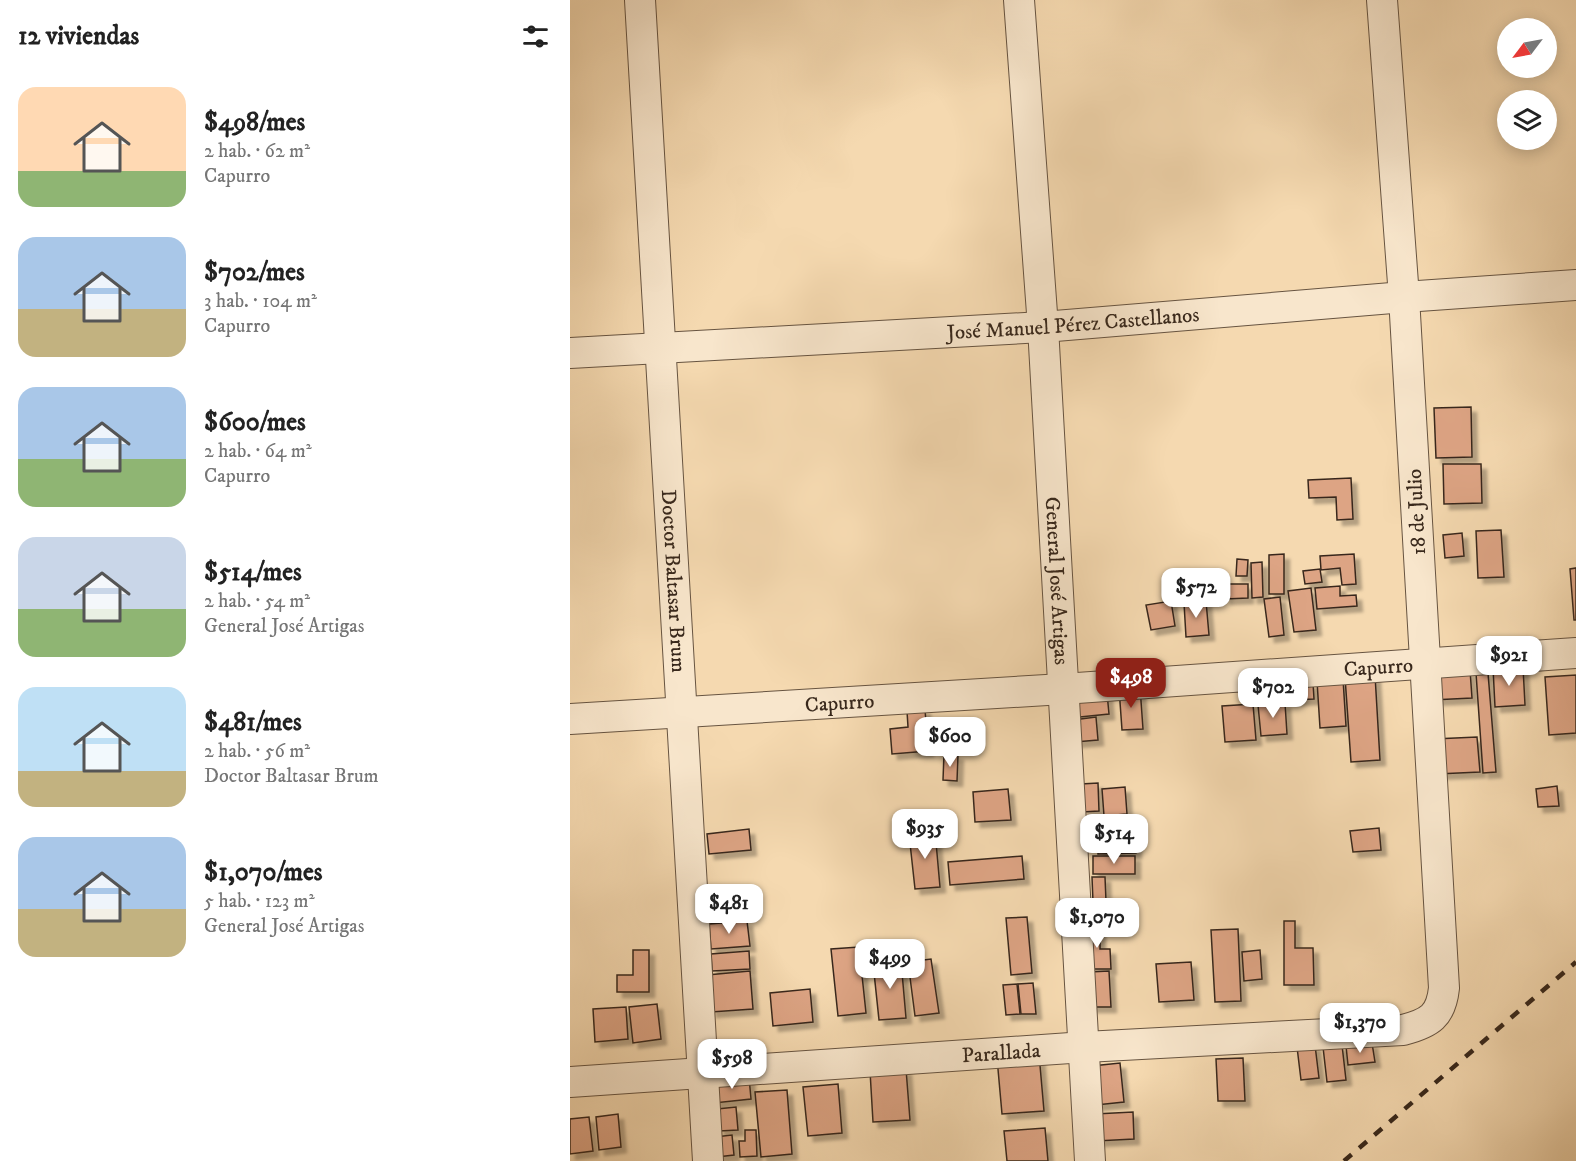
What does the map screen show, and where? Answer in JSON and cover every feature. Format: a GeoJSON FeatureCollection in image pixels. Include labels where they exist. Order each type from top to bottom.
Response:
{"type":"FeatureCollection","features":[{"type":"Feature","properties":{"kind":"street","name":"Doctor Baltasar Brum"},"geometry":{"type":"LineString","coordinates":[[640,0],[708,1161]]}},
{"type":"Feature","properties":{"kind":"street","name":"General José Artigas"},"geometry":{"type":"LineString","coordinates":[[1019,0],[1043,327],[1090,1161]]}},
{"type":"Feature","properties":{"kind":"street","name":"18 de Julio"},"geometry":{"type":"LineString","coordinates":[[1382,0],[1404,297],[1444,988],[1438,1012],[1430,1019]]}},
{"type":"Feature","properties":{"kind":"street","name":"José Manuel Pérez Castellanos"},"geometry":{"type":"LineString","coordinates":[[570,353],[1043,327],[1576,285]]}},
{"type":"Feature","properties":{"kind":"street","name":"Capurro"},"geometry":{"type":"LineString","coordinates":[[570,719],[1063,689],[1576,653]]}},
{"type":"Feature","properties":{"kind":"street","name":"Parallada"},"geometry":{"type":"LineString","coordinates":[[570,1082],[1085,1047],[1403,1030],[1430,1019]]}},
{"type":"Feature","properties":{"kind":"building"},"geometry":{"type":"Polygon","coordinates":[[[1471,407],[1472,457],[1436,458],[1434,408],[1471,407]]]}},
{"type":"Feature","properties":{"kind":"building"},"geometry":{"type":"Polygon","coordinates":[[[1443,464],[1481,464],[1482,503],[1444,504],[1443,464]]]}},
{"type":"Feature","properties":{"kind":"building"},"geometry":{"type":"Polygon","coordinates":[[[1351,478],[1353,519],[1337,520],[1336,497],[1309,498],[1308,480],[1351,478]]]}},
{"type":"Feature","properties":{"kind":"building"},"geometry":{"type":"Polygon","coordinates":[[[1501,530],[1504,577],[1478,578],[1476,531],[1501,530]]]}},
{"type":"Feature","properties":{"kind":"building"},"geometry":{"type":"Polygon","coordinates":[[[1462,533],[1464,556],[1445,558],[1443,535],[1462,533]]]}},
{"type":"Feature","properties":{"kind":"building"},"geometry":{"type":"Polygon","coordinates":[[[1284,554],[1284,594],[1269,594],[1269,555],[1284,554]]]}},
{"type":"Feature","properties":{"kind":"building"},"geometry":{"type":"Polygon","coordinates":[[[1354,554],[1356,584],[1342,585],[1340,568],[1321,570],[1320,556],[1354,554]]]}},
{"type":"Feature","properties":{"kind":"building"},"geometry":{"type":"Polygon","coordinates":[[[1237,559],[1248,560],[1247,576],[1236,576],[1237,559]]]}},
{"type":"Feature","properties":{"kind":"building"},"geometry":{"type":"Polygon","coordinates":[[[1262,562],[1263,597],[1252,598],[1251,563],[1262,562]]]}},
{"type":"Feature","properties":{"kind":"building"},"geometry":{"type":"Polygon","coordinates":[[[1576,568],[1576,620],[1574,620],[1570,569],[1576,568]]]}},
{"type":"Feature","properties":{"kind":"building"},"geometry":{"type":"Polygon","coordinates":[[[1320,569],[1322,582],[1305,584],[1303,571],[1320,569]]]}},
{"type":"Feature","properties":{"kind":"building"},"geometry":{"type":"Polygon","coordinates":[[[1204,577],[1206,598],[1182,600],[1181,578],[1204,577]]]}},
{"type":"Feature","properties":{"kind":"building"},"geometry":{"type":"Polygon","coordinates":[[[1225,584],[1248,584],[1248,598],[1225,599],[1225,584]]]}},
{"type":"Feature","properties":{"kind":"building"},"geometry":{"type":"Polygon","coordinates":[[[1340,586],[1340,596],[1356,595],[1357,606],[1317,609],[1315,588],[1340,586]]]}},
{"type":"Feature","properties":{"kind":"building"},"geometry":{"type":"Polygon","coordinates":[[[1311,588],[1316,630],[1294,632],[1288,591],[1311,588]]]}},
{"type":"Feature","properties":{"kind":"building"},"geometry":{"type":"Polygon","coordinates":[[[1280,597],[1284,635],[1269,637],[1264,599],[1280,597]]]}},
{"type":"Feature","properties":{"kind":"building"},"geometry":{"type":"Polygon","coordinates":[[[1171,601],[1175,626],[1151,630],[1146,605],[1171,601]]]}},
{"type":"Feature","properties":{"kind":"building"},"geometry":{"type":"Polygon","coordinates":[[[1206,601],[1209,635],[1186,637],[1184,603],[1206,601]]]}},
{"type":"Feature","properties":{"kind":"building"},"geometry":{"type":"Polygon","coordinates":[[[1523,667],[1525,705],[1495,707],[1493,668],[1523,667]]]}},
{"type":"Feature","properties":{"kind":"building"},"geometry":{"type":"Polygon","coordinates":[[[1470,670],[1472,698],[1432,700],[1430,673],[1470,670]]]}},
{"type":"Feature","properties":{"kind":"building"},"geometry":{"type":"Polygon","coordinates":[[[1476,673],[1488,673],[1496,772],[1483,773],[1476,673]]]}},
{"type":"Feature","properties":{"kind":"building"},"geometry":{"type":"Polygon","coordinates":[[[1375,675],[1380,760],[1351,762],[1345,677],[1375,675]]]}},
{"type":"Feature","properties":{"kind":"building"},"geometry":{"type":"Polygon","coordinates":[[[1576,675],[1576,733],[1549,735],[1545,677],[1576,675]]]}},
{"type":"Feature","properties":{"kind":"building"},"geometry":{"type":"Polygon","coordinates":[[[1343,679],[1346,726],[1320,728],[1317,681],[1343,679]]]}},
{"type":"Feature","properties":{"kind":"building"},"geometry":{"type":"Polygon","coordinates":[[[1313,683],[1314,699],[1290,700],[1289,684],[1313,683]]]}},
{"type":"Feature","properties":{"kind":"building"},"geometry":{"type":"Polygon","coordinates":[[[1140,687],[1143,729],[1122,730],[1119,688],[1140,687]]]}},
{"type":"Feature","properties":{"kind":"building"},"geometry":{"type":"Polygon","coordinates":[[[1107,693],[1109,714],[1070,718],[1068,697],[1107,693]]]}},
{"type":"Feature","properties":{"kind":"building"},"geometry":{"type":"Polygon","coordinates":[[[1285,703],[1287,734],[1261,736],[1258,705],[1285,703]]]}},
{"type":"Feature","properties":{"kind":"building"},"geometry":{"type":"Polygon","coordinates":[[[1253,704],[1256,740],[1225,742],[1222,706],[1253,704]]]}},
{"type":"Feature","properties":{"kind":"building"},"geometry":{"type":"Polygon","coordinates":[[[925,709],[928,751],[892,754],[890,729],[908,727],[907,711],[925,709]]]}},
{"type":"Feature","properties":{"kind":"building"},"geometry":{"type":"Polygon","coordinates":[[[1096,717],[1098,740],[1075,742],[1073,720],[1096,717]]]}},
{"type":"Feature","properties":{"kind":"building"},"geometry":{"type":"Polygon","coordinates":[[[1477,737],[1480,772],[1437,774],[1434,739],[1477,737]]]}},
{"type":"Feature","properties":{"kind":"building"},"geometry":{"type":"Polygon","coordinates":[[[944,754],[958,755],[957,781],[943,780],[944,754]]]}},
{"type":"Feature","properties":{"kind":"building"},"geometry":{"type":"Polygon","coordinates":[[[1098,783],[1099,811],[1082,812],[1081,784],[1098,783]]]}},
{"type":"Feature","properties":{"kind":"building"},"geometry":{"type":"Polygon","coordinates":[[[1557,786],[1559,806],[1538,807],[1536,789],[1557,786]]]}},
{"type":"Feature","properties":{"kind":"building"},"geometry":{"type":"Polygon","coordinates":[[[1125,787],[1127,814],[1104,816],[1102,789],[1125,787]]]}},
{"type":"Feature","properties":{"kind":"building"},"geometry":{"type":"Polygon","coordinates":[[[1008,789],[1011,820],[975,822],[973,792],[1008,789]]]}},
{"type":"Feature","properties":{"kind":"building"},"geometry":{"type":"Polygon","coordinates":[[[1135,825],[1136,853],[1098,854],[1097,827],[1135,825]]]}},
{"type":"Feature","properties":{"kind":"building"},"geometry":{"type":"Polygon","coordinates":[[[1379,828],[1381,850],[1353,852],[1350,831],[1379,828]]]}},
{"type":"Feature","properties":{"kind":"building"},"geometry":{"type":"Polygon","coordinates":[[[749,829],[751,850],[709,854],[707,834],[749,829]]]}},
{"type":"Feature","properties":{"kind":"building"},"geometry":{"type":"Polygon","coordinates":[[[935,831],[940,887],[915,889],[909,834],[935,831]]]}},
{"type":"Feature","properties":{"kind":"building"},"geometry":{"type":"Polygon","coordinates":[[[1022,856],[1024,879],[950,885],[948,862],[1022,856]]]}},
{"type":"Feature","properties":{"kind":"building"},"geometry":{"type":"Polygon","coordinates":[[[1093,856],[1135,856],[1135,874],[1093,874],[1093,856]]]}},
{"type":"Feature","properties":{"kind":"building"},"geometry":{"type":"Polygon","coordinates":[[[1092,877],[1105,877],[1106,901],[1093,902],[1092,877]]]}},
{"type":"Feature","properties":{"kind":"building"},"geometry":{"type":"Polygon","coordinates":[[[1113,903],[1114,917],[1081,919],[1081,905],[1113,903]]]}},
{"type":"Feature","properties":{"kind":"building"},"geometry":{"type":"Polygon","coordinates":[[[1027,917],[1032,973],[1011,975],[1006,918],[1027,917]]]}},
{"type":"Feature","properties":{"kind":"building"},"geometry":{"type":"Polygon","coordinates":[[[747,921],[750,946],[711,949],[709,924],[747,921]]]}},
{"type":"Feature","properties":{"kind":"building"},"geometry":{"type":"Polygon","coordinates":[[[1284,921],[1295,921],[1295,948],[1313,948],[1314,985],[1284,985],[1284,921]]]}},
{"type":"Feature","properties":{"kind":"building"},"geometry":{"type":"Polygon","coordinates":[[[1100,922],[1100,949],[1110,949],[1111,969],[1089,969],[1088,923],[1100,922]]]}},
{"type":"Feature","properties":{"kind":"building"},"geometry":{"type":"Polygon","coordinates":[[[1238,929],[1241,1001],[1215,1002],[1211,930],[1238,929]]]}},
{"type":"Feature","properties":{"kind":"building"},"geometry":{"type":"Polygon","coordinates":[[[859,947],[866,1013],[838,1016],[831,949],[859,947]]]}},
{"type":"Feature","properties":{"kind":"building"},"geometry":{"type":"Polygon","coordinates":[[[633,950],[649,950],[649,992],[617,992],[617,975],[633,975],[633,950]]]}},
{"type":"Feature","properties":{"kind":"building"},"geometry":{"type":"Polygon","coordinates":[[[1260,950],[1262,979],[1244,981],[1242,952],[1260,950]]]}},
{"type":"Feature","properties":{"kind":"building"},"geometry":{"type":"Polygon","coordinates":[[[749,951],[750,969],[712,971],[711,954],[749,951]]]}},
{"type":"Feature","properties":{"kind":"building"},"geometry":{"type":"Polygon","coordinates":[[[931,959],[939,1013],[915,1016],[908,962],[931,959]]]}},
{"type":"Feature","properties":{"kind":"building"},"geometry":{"type":"Polygon","coordinates":[[[901,961],[906,1018],[879,1020],[873,963],[901,961]]]}},
{"type":"Feature","properties":{"kind":"building"},"geometry":{"type":"Polygon","coordinates":[[[1191,962],[1194,1000],[1159,1002],[1156,964],[1191,962]]]}},
{"type":"Feature","properties":{"kind":"building"},"geometry":{"type":"Polygon","coordinates":[[[750,971],[753,1009],[711,1012],[707,975],[750,971]]]}},
{"type":"Feature","properties":{"kind":"building"},"geometry":{"type":"Polygon","coordinates":[[[1109,971],[1111,1007],[1090,1007],[1089,972],[1109,971]]]}},
{"type":"Feature","properties":{"kind":"building"},"geometry":{"type":"Polygon","coordinates":[[[1033,983],[1036,1014],[1021,1014],[1018,984],[1033,983]]]}},
{"type":"Feature","properties":{"kind":"building"},"geometry":{"type":"Polygon","coordinates":[[[1017,984],[1020,1014],[1006,1015],[1003,985],[1017,984]]]}},
{"type":"Feature","properties":{"kind":"building"},"geometry":{"type":"Polygon","coordinates":[[[810,989],[813,1022],[773,1026],[770,993],[810,989]]]}},
{"type":"Feature","properties":{"kind":"building"},"geometry":{"type":"Polygon","coordinates":[[[657,1004],[661,1039],[633,1043],[629,1007],[657,1004]]]}},
{"type":"Feature","properties":{"kind":"building"},"geometry":{"type":"Polygon","coordinates":[[[626,1007],[628,1039],[595,1042],[593,1009],[626,1007]]]}},
{"type":"Feature","properties":{"kind":"building"},"geometry":{"type":"Polygon","coordinates":[[[1372,1043],[1375,1062],[1348,1065],[1346,1046],[1372,1043]]]}},
{"type":"Feature","properties":{"kind":"building"},"geometry":{"type":"Polygon","coordinates":[[[1315,1045],[1319,1078],[1301,1080],[1297,1047],[1315,1045]]]}},
{"type":"Feature","properties":{"kind":"building"},"geometry":{"type":"Polygon","coordinates":[[[1342,1045],[1346,1080],[1327,1082],[1323,1047],[1342,1045]]]}},
{"type":"Feature","properties":{"kind":"building"},"geometry":{"type":"Polygon","coordinates":[[[1039,1054],[1044,1111],[1002,1114],[997,1058],[1039,1054]]]}},
{"type":"Feature","properties":{"kind":"building"},"geometry":{"type":"Polygon","coordinates":[[[1243,1058],[1245,1101],[1218,1101],[1216,1059],[1243,1058]]]}},
{"type":"Feature","properties":{"kind":"building"},"geometry":{"type":"Polygon","coordinates":[[[1120,1063],[1124,1102],[1096,1105],[1092,1066],[1120,1063]]]}},
{"type":"Feature","properties":{"kind":"building"},"geometry":{"type":"Polygon","coordinates":[[[906,1069],[910,1120],[873,1122],[870,1071],[906,1069]]]}},
{"type":"Feature","properties":{"kind":"building"},"geometry":{"type":"Polygon","coordinates":[[[749,1077],[751,1099],[714,1103],[713,1080],[749,1077]]]}},
{"type":"Feature","properties":{"kind":"building"},"geometry":{"type":"Polygon","coordinates":[[[838,1084],[842,1133],[808,1136],[803,1087],[838,1084]]]}},
{"type":"Feature","properties":{"kind":"building"},"geometry":{"type":"Polygon","coordinates":[[[787,1090],[792,1154],[761,1157],[755,1092],[787,1090]]]}},
{"type":"Feature","properties":{"kind":"building"},"geometry":{"type":"Polygon","coordinates":[[[736,1107],[738,1130],[719,1131],[717,1109],[736,1107]]]}},
{"type":"Feature","properties":{"kind":"building"},"geometry":{"type":"Polygon","coordinates":[[[1133,1112],[1134,1139],[1096,1141],[1095,1114],[1133,1112]]]}},
{"type":"Feature","properties":{"kind":"building"},"geometry":{"type":"Polygon","coordinates":[[[618,1114],[621,1147],[599,1150],[596,1117],[618,1114]]]}},
{"type":"Feature","properties":{"kind":"building"},"geometry":{"type":"Polygon","coordinates":[[[589,1117],[593,1151],[570,1154],[570,1119],[589,1117]]]}},
{"type":"Feature","properties":{"kind":"building"},"geometry":{"type":"Polygon","coordinates":[[[1045,1128],[1048,1161],[1007,1161],[1004,1131],[1045,1128]]]}},
{"type":"Feature","properties":{"kind":"building"},"geometry":{"type":"Polygon","coordinates":[[[745,1130],[756,1130],[757,1156],[740,1157],[739,1141],[745,1141],[745,1130]]]}},
{"type":"Feature","properties":{"kind":"building"},"geometry":{"type":"Polygon","coordinates":[[[732,1135],[734,1155],[717,1157],[715,1137],[732,1135]]]}},
{"type":"Feature","properties":{"kind":"railway"},"geometry":{"type":"LineString","coordinates":[[1344,1161],[1576,962]]}}]}
